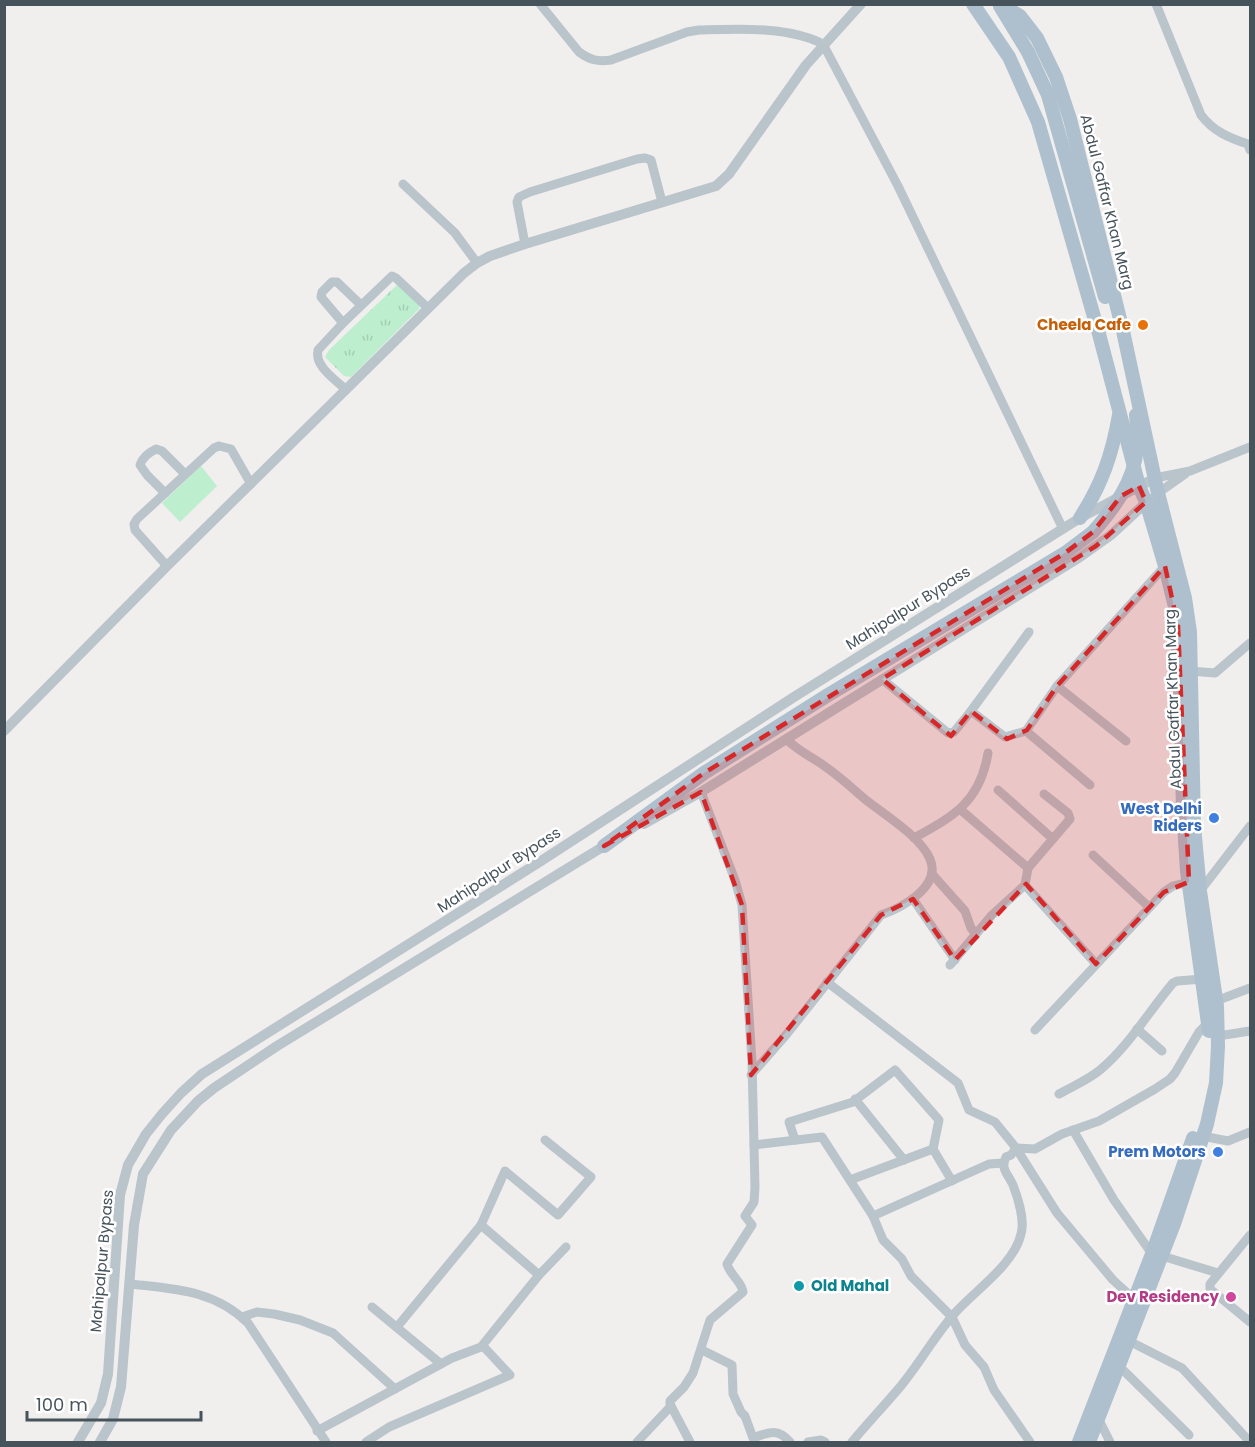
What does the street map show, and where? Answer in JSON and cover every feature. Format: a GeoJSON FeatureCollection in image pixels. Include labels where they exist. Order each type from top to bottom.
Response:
{"type":"FeatureCollection","features":[{"type":"Feature","properties":{"kind":"main road","name":"Abdul Gaffar Khan Marg"},"geometry":{"type":"LineString","coordinates":[[973,4],[1009,57],[1032,103],[1120,410],[1139,486],[1165,566],[1178,626],[1183,809],[1189,882],[1203,980],[1214,1031],[1216,1083],[1202,1137],[1157,1255],[1134,1299],[1079,1443]]}},
{"type":"Feature","properties":{"kind":"main road","name":"Abdul Gaffar Khan Marg"},"geometry":{"type":"LineString","coordinates":[[1000,4],[1020,16],[1037,38],[1056,77],[1070,119],[1123,331],[1158,493],[1188,609],[1194,826],[1200,891],[1216,1001],[1203,1106],[1129,1341],[1089,1443]]}},
{"type":"Feature","properties":{"kind":"main road"},"geometry":{"type":"LineString","coordinates":[[604,846],[704,773],[828,695],[1065,553],[1093,532],[1115,508],[1129,480],[1137,450],[1136,415],[1125,366],[1048,95],[1028,52],[1000,4]]}},
{"type":"Feature","properties":{"kind":"main road"},"geometry":{"type":"LineString","coordinates":[[1080,518],[1095,495],[1106,471],[1120,410]]}},
{"type":"Feature","properties":{"kind":"street"},"geometry":{"type":"LineString","coordinates":[[540,4],[579,52],[599,62],[699,30],[787,33],[812,38],[823,44],[898,186],[1064,529]]}},
{"type":"Feature","properties":{"kind":"street"},"geometry":{"type":"LineString","coordinates":[[4,731],[345,389],[477,263],[525,244],[707,190],[722,181],[823,44],[861,4]]}},
{"type":"Feature","properties":{"kind":"street"},"geometry":{"type":"LineString","coordinates":[[1156,4],[1201,116],[1212,128],[1250,146]]}},
{"type":"Feature","properties":{"kind":"street"},"geometry":{"type":"LineString","coordinates":[[525,244],[517,202],[519,197],[637,159],[651,160],[662,202]]}},
{"type":"Feature","properties":{"kind":"street"},"geometry":{"type":"LineString","coordinates":[[403,184],[455,232],[477,263]]}},
{"type":"Feature","properties":{"kind":"street"},"geometry":{"type":"LineString","coordinates":[[345,389],[319,364],[316,355],[318,350],[361,305],[392,276],[428,308]]}},
{"type":"Feature","properties":{"kind":"street"},"geometry":{"type":"LineString","coordinates":[[343,323],[321,297],[322,292],[332,282],[337,282],[361,305]]}},
{"type":"Feature","properties":{"kind":"street"},"geometry":{"type":"LineString","coordinates":[[167,566],[135,530],[134,524],[165,493],[214,448],[219,447],[231,449],[251,484]]}},
{"type":"Feature","properties":{"kind":"street"},"geometry":{"type":"LineString","coordinates":[[1155,478],[1190,471],[1251,447]]}},
{"type":"Feature","properties":{"kind":"street"},"geometry":{"type":"LineString","coordinates":[[165,493],[140,465],[152,450],[162,451],[186,474]]}},
{"type":"Feature","properties":{"kind":"street"},"geometry":{"type":"LineString","coordinates":[[1158,493],[1190,471]]}},
{"type":"Feature","properties":{"kind":"street","name":"Mahipalpur Bypass"},"geometry":{"type":"LineString","coordinates":[[78,1443],[101,1403],[108,1374],[120,1195],[128,1165],[146,1134],[181,1092],[221,1061],[324,999],[794,697],[1080,518],[1155,478]]}},
{"type":"Feature","properties":{"kind":"street","name":"Mahipalpur Bypass"},"geometry":{"type":"LineString","coordinates":[[100,1443],[113,1419],[121,1387],[134,1225],[144,1174],[171,1130],[198,1101],[277,1046],[604,846],[701,792],[1080,557],[1111,535],[1158,493]]}},
{"type":"Feature","properties":{"kind":"street"},"geometry":{"type":"LineString","coordinates":[[971,711],[1005,737],[1026,731],[1057,686],[1165,566]]}},
{"type":"Feature","properties":{"kind":"street"},"geometry":{"type":"LineString","coordinates":[[882,679],[948,733],[954,732],[1029,632]]}},
{"type":"Feature","properties":{"kind":"street"},"geometry":{"type":"LineString","coordinates":[[1190,671],[1215,673],[1251,643]]}},
{"type":"Feature","properties":{"kind":"street"},"geometry":{"type":"LineString","coordinates":[[1057,686],[1126,741]]}},
{"type":"Feature","properties":{"kind":"street"},"geometry":{"type":"LineString","coordinates":[[1026,731],[1090,785]]}},
{"type":"Feature","properties":{"kind":"street"},"geometry":{"type":"LineString","coordinates":[[751,1075],[786,1035],[881,915],[900,908],[913,899],[932,874],[929,856],[915,838],[824,765],[802,753],[786,739]]}},
{"type":"Feature","properties":{"kind":"street"},"geometry":{"type":"LineString","coordinates":[[915,838],[961,810],[981,779],[988,753]]}},
{"type":"Feature","properties":{"kind":"street"},"geometry":{"type":"LineString","coordinates":[[999,790],[1053,839]]}},
{"type":"Feature","properties":{"kind":"street"},"geometry":{"type":"LineString","coordinates":[[637,1443],[671,1406],[673,1397],[691,1377],[702,1350],[710,1320],[743,1291],[729,1271],[727,1264],[752,1225],[744,1216],[752,1206],[755,1196],[746,940],[742,905],[735,880],[701,792]]}},
{"type":"Feature","properties":{"kind":"street"},"geometry":{"type":"LineString","coordinates":[[913,899],[953,962],[992,915],[1025,885],[1028,868],[1070,817],[1044,794]]}},
{"type":"Feature","properties":{"kind":"street"},"geometry":{"type":"LineString","coordinates":[[961,810],[1028,868]]}},
{"type":"Feature","properties":{"kind":"street"},"geometry":{"type":"LineString","coordinates":[[1200,891],[1251,826]]}},
{"type":"Feature","properties":{"kind":"street"},"geometry":{"type":"LineString","coordinates":[[1093,855],[1149,907]]}},
{"type":"Feature","properties":{"kind":"street"},"geometry":{"type":"LineString","coordinates":[[932,874],[965,911],[971,928],[976,934]]}},
{"type":"Feature","properties":{"kind":"street"},"geometry":{"type":"LineString","coordinates":[[1035,1030],[1164,892],[1173,886],[1189,882]]}},
{"type":"Feature","properties":{"kind":"street"},"geometry":{"type":"LineString","coordinates":[[1025,885],[1095,964]]}},
{"type":"Feature","properties":{"kind":"street"},"geometry":{"type":"LineString","coordinates":[[1059,1094],[1102,1069],[1173,983],[1203,980]]}},
{"type":"Feature","properties":{"kind":"street"},"geometry":{"type":"LineString","coordinates":[[827,982],[958,1083],[969,1110],[995,1122],[1016,1148],[1057,1213],[1113,1280],[1134,1299]]}},
{"type":"Feature","properties":{"kind":"street"},"geometry":{"type":"LineString","coordinates":[[1216,1001],[1251,988]]}},
{"type":"Feature","properties":{"kind":"street"},"geometry":{"type":"LineString","coordinates":[[1016,1148],[1035,1149],[1073,1130],[1099,1121],[1170,1079],[1204,1027],[1214,1031],[1251,1030]]}},
{"type":"Feature","properties":{"kind":"street"},"geometry":{"type":"LineString","coordinates":[[1137,1029],[1162,1051]]}},
{"type":"Feature","properties":{"kind":"street"},"geometry":{"type":"LineString","coordinates":[[795,1140],[789,1122],[855,1100],[895,1070],[939,1120],[933,1149],[952,1181]]}},
{"type":"Feature","properties":{"kind":"street"},"geometry":{"type":"LineString","coordinates":[[855,1100],[904,1160]]}},
{"type":"Feature","properties":{"kind":"street"},"geometry":{"type":"LineString","coordinates":[[1073,1130],[1114,1200],[1157,1255],[1218,1273]]}},
{"type":"Feature","properties":{"kind":"street"},"geometry":{"type":"LineString","coordinates":[[1202,1137],[1228,1141],[1251,1132]]}},
{"type":"Feature","properties":{"kind":"street"},"geometry":{"type":"LineString","coordinates":[[754,1145],[822,1137],[873,1215],[883,1240],[902,1259],[911,1276],[952,1317],[965,1345],[984,1367],[994,1390],[1030,1443]]}},
{"type":"Feature","properties":{"kind":"street"},"geometry":{"type":"LineString","coordinates":[[398,1327],[481,1225],[505,1171],[558,1215],[591,1177],[545,1140]]}},
{"type":"Feature","properties":{"kind":"street"},"geometry":{"type":"LineString","coordinates":[[852,1443],[901,1386],[952,1317],[1009,1258],[1021,1235],[1020,1214],[1013,1186],[1004,1170],[1003,1163],[1016,1148]]}},
{"type":"Feature","properties":{"kind":"street"},"geometry":{"type":"LineString","coordinates":[[850,1180],[933,1149]]}},
{"type":"Feature","properties":{"kind":"street"},"geometry":{"type":"LineString","coordinates":[[873,1215],[989,1164],[1003,1163]]}},
{"type":"Feature","properties":{"kind":"street"},"geometry":{"type":"LineString","coordinates":[[481,1225],[539,1275]]}},
{"type":"Feature","properties":{"kind":"street"},"geometry":{"type":"LineString","coordinates":[[1251,1234],[1210,1284],[1210,1289],[1251,1322]]}},
{"type":"Feature","properties":{"kind":"street"},"geometry":{"type":"LineString","coordinates":[[317,1431],[441,1364],[483,1346],[539,1275],[566,1247]]}},
{"type":"Feature","properties":{"kind":"street"},"geometry":{"type":"LineString","coordinates":[[130,1284],[194,1293],[226,1304],[248,1323],[326,1443]]}},
{"type":"Feature","properties":{"kind":"street"},"geometry":{"type":"LineString","coordinates":[[372,1306],[441,1364]]}},
{"type":"Feature","properties":{"kind":"street"},"geometry":{"type":"LineString","coordinates":[[242,1317],[257,1312],[274,1314],[300,1320],[333,1333],[395,1389]]}},
{"type":"Feature","properties":{"kind":"street"},"geometry":{"type":"LineString","coordinates":[[1129,1341],[1182,1368],[1251,1442]]}},
{"type":"Feature","properties":{"kind":"street"},"geometry":{"type":"LineString","coordinates":[[366,1443],[389,1427],[510,1375],[483,1346]]}},
{"type":"Feature","properties":{"kind":"street"},"geometry":{"type":"LineString","coordinates":[[702,1350],[732,1365],[733,1394],[745,1416],[753,1438],[772,1431],[781,1433],[790,1443]]}},
{"type":"Feature","properties":{"kind":"street"},"geometry":{"type":"LineString","coordinates":[[1119,1366],[1189,1435]]}},
{"type":"Feature","properties":{"kind":"street"},"geometry":{"type":"LineString","coordinates":[[671,1406],[690,1443]]}},
{"type":"Feature","properties":{"kind":"street"},"geometry":{"type":"LineString","coordinates":[[1098,1418],[1110,1443]]}},
{"type":"Feature","properties":{"kind":"street"},"geometry":{"type":"LineString","coordinates":[[808,1443],[821,1440],[825,1443]]}},
{"type":"Feature","properties":{"kind":"highlighted area"},"geometry":{"type":"Polygon","coordinates":[[[1139,486],[1146,502],[1096,546],[882,679],[951,736],[971,711],[1007,739],[1027,730],[1057,686],[1165,566],[1178,626],[1189,882],[1164,892],[1096,964],[1026,884],[955,960],[913,899],[881,915],[751,1075],[742,905],[701,792],[604,846],[704,773],[1065,553],[1093,532],[1121,496],[1139,486]]]}},
{"type":"Feature","properties":{"kind":"green space"},"geometry":{"type":"Polygon","coordinates":[[[399,283],[421,300],[419,309],[351,377],[344,376],[325,357],[329,350],[399,283]]]}},
{"type":"Feature","properties":{"kind":"green space"},"geometry":{"type":"Polygon","coordinates":[[[201,466],[217,486],[180,522],[162,503],[201,466]]]}},
{"type":"Feature","properties":{"kind":"place","name":"Cheela Cafe"},"geometry":{"type":"Point","coordinates":[1143,325]}},
{"type":"Feature","properties":{"kind":"place","name":"West Delhi Riders"},"geometry":{"type":"Point","coordinates":[1214,818]}},
{"type":"Feature","properties":{"kind":"place","name":"Prem Motors"},"geometry":{"type":"Point","coordinates":[1218,1152]}},
{"type":"Feature","properties":{"kind":"place","name":"Old Mahal"},"geometry":{"type":"Point","coordinates":[799,1286]}},
{"type":"Feature","properties":{"kind":"place","name":"Dev Residency"},"geometry":{"type":"Point","coordinates":[1231,1297]}}]}
